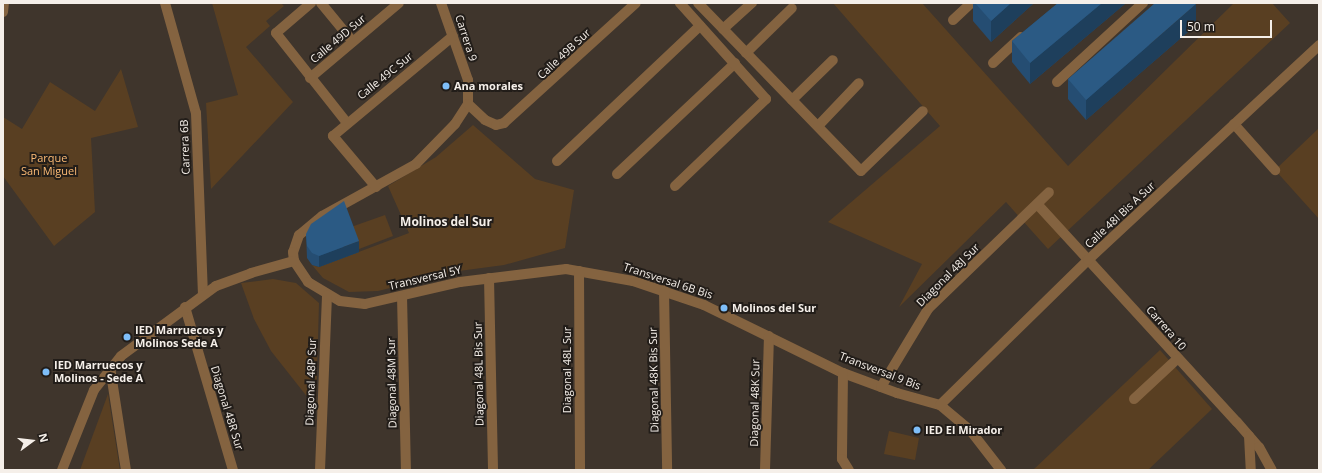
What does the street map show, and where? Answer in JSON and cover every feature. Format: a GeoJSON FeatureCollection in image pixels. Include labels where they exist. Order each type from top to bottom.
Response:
{"type":"FeatureCollection","features":[{"type":"Feature","properties":{"kind":"street"},"geometry":{"type":"LineString","coordinates":[[3,12],[4,3]]}},
{"type":"Feature","properties":{"kind":"street","name":"Carrera 6B"},"geometry":{"type":"LineString","coordinates":[[165,3],[196,113],[203,294]]}},
{"type":"Feature","properties":{"kind":"street"},"geometry":{"type":"LineString","coordinates":[[311,3],[276,34],[347,123]]}},
{"type":"Feature","properties":{"kind":"street"},"geometry":{"type":"LineString","coordinates":[[321,3],[353,42]]}},
{"type":"Feature","properties":{"kind":"street","name":"Calle 49D Sur"},"geometry":{"type":"LineString","coordinates":[[310,78],[399,3]]}},
{"type":"Feature","properties":{"kind":"street","name":"Carrera 9"},"geometry":{"type":"LineString","coordinates":[[441,3],[468,80],[468,104]]}},
{"type":"Feature","properties":{"kind":"street"},"geometry":{"type":"LineString","coordinates":[[675,186],[765,102],[765,95],[680,3]]}},
{"type":"Feature","properties":{"kind":"street"},"geometry":{"type":"LineString","coordinates":[[698,3],[861,171],[923,111]]}},
{"type":"Feature","properties":{"kind":"street"},"geometry":{"type":"LineString","coordinates":[[723,29],[752,3]]}},
{"type":"Feature","properties":{"kind":"street"},"geometry":{"type":"LineString","coordinates":[[953,20],[971,3]]}},
{"type":"Feature","properties":{"kind":"street"},"geometry":{"type":"LineString","coordinates":[[1057,82],[1143,3]]}},
{"type":"Feature","properties":{"kind":"street","name":"Calle 49B Sur"},"geometry":{"type":"LineString","coordinates":[[468,104],[485,120],[496,125],[504,123],[633,4]]}},
{"type":"Feature","properties":{"kind":"street"},"geometry":{"type":"LineString","coordinates":[[746,52],[792,8]]}},
{"type":"Feature","properties":{"kind":"street"},"geometry":{"type":"LineString","coordinates":[[557,161],[700,26]]}},
{"type":"Feature","properties":{"kind":"street"},"geometry":{"type":"LineString","coordinates":[[993,63],[1031,28]]}},
{"type":"Feature","properties":{"kind":"street","name":"Calle 49C Sur"},"geometry":{"type":"LineString","coordinates":[[376,187],[333,136],[453,36]]}},
{"type":"Feature","properties":{"kind":"street","name":"Calle 48I Bis A Sur"},"geometry":{"type":"LineString","coordinates":[[940,405],[1088,260],[1319,45]]}},
{"type":"Feature","properties":{"kind":"street"},"geometry":{"type":"LineString","coordinates":[[792,100],[833,60]]}},
{"type":"Feature","properties":{"kind":"street"},"geometry":{"type":"LineString","coordinates":[[617,174],[735,63]]}},
{"type":"Feature","properties":{"kind":"street"},"geometry":{"type":"LineString","coordinates":[[818,126],[859,83]]}},
{"type":"Feature","properties":{"kind":"street"},"geometry":{"type":"LineString","coordinates":[[62,470],[87,403],[110,367],[203,294],[233,279],[294,261],[294,244],[310,224],[406,171],[428,154],[456,124],[468,104]]}},
{"type":"Feature","properties":{"kind":"street"},"geometry":{"type":"LineString","coordinates":[[1234,124],[1275,170]]}},
{"type":"Feature","properties":{"kind":"street","name":"Diagonal 48J Sur"},"geometry":{"type":"LineString","coordinates":[[881,387],[928,309],[1049,192]]}},
{"type":"Feature","properties":{"kind":"street","name":"Carrera 10"},"geometry":{"type":"LineString","coordinates":[[1038,204],[1177,359],[1249,436],[1272,470]]}},
{"type":"Feature","properties":{"kind":"street","name":"Transversal 5Y"},"geometry":{"type":"LineString","coordinates":[[294,261],[308,282],[327,296],[340,301],[365,304],[402,296],[436,286],[566,269],[579,271]]}},
{"type":"Feature","properties":{"kind":"street","name":"Transversal 6B Bis"},"geometry":{"type":"LineString","coordinates":[[579,271],[608,275],[664,290],[704,304],[769,336]]}},
{"type":"Feature","properties":{"kind":"street","name":"Diagonal 48L Sur"},"geometry":{"type":"LineString","coordinates":[[579,271],[580,470]]}},
{"type":"Feature","properties":{"kind":"street","name":"Diagonal 48L Bis Sur"},"geometry":{"type":"LineString","coordinates":[[489,278],[493,470]]}},
{"type":"Feature","properties":{"kind":"street","name":"Diagonal 48K Bis Sur"},"geometry":{"type":"LineString","coordinates":[[664,290],[667,470]]}},
{"type":"Feature","properties":{"kind":"street","name":"Diagonal 48P Sur"},"geometry":{"type":"LineString","coordinates":[[320,470],[327,296]]}},
{"type":"Feature","properties":{"kind":"street","name":"Diagonal 48M Sur"},"geometry":{"type":"LineString","coordinates":[[402,296],[406,470]]}},
{"type":"Feature","properties":{"kind":"street","name":"Diagonal 48R Sur"},"geometry":{"type":"LineString","coordinates":[[185,307],[233,470]]}},
{"type":"Feature","properties":{"kind":"street","name":"Transversal 9 Bis"},"geometry":{"type":"LineString","coordinates":[[769,336],[843,373],[881,387],[940,405]]}},
{"type":"Feature","properties":{"kind":"street","name":"Diagonal 48K Sur"},"geometry":{"type":"LineString","coordinates":[[765,470],[769,336]]}},
{"type":"Feature","properties":{"kind":"street"},"geometry":{"type":"LineString","coordinates":[[1134,399],[1177,359]]}},
{"type":"Feature","properties":{"kind":"street"},"geometry":{"type":"LineString","coordinates":[[110,367],[126,470]]}},
{"type":"Feature","properties":{"kind":"street"},"geometry":{"type":"LineString","coordinates":[[843,373],[842,459],[849,470]]}},
{"type":"Feature","properties":{"kind":"street"},"geometry":{"type":"LineString","coordinates":[[940,405],[970,430],[1001,470]]}},
{"type":"Feature","properties":{"kind":"street"},"geometry":{"type":"LineString","coordinates":[[1249,436],[1251,470]]}},
{"type":"Feature","properties":{"kind":"green space"},"geometry":{"type":"Polygon","coordinates":[[[212,3],[281,3],[284,6],[266,21],[270,26],[246,47],[293,102],[211,189],[206,103],[238,95],[212,3]]]}},
{"type":"Feature","properties":{"kind":"green space"},"geometry":{"type":"Polygon","coordinates":[[[833,3],[922,3],[1068,166],[1234,3],[1272,3],[1290,23],[1048,249],[1006,202],[899,307],[922,264],[828,222],[940,126],[833,3]]]}},
{"type":"Feature","properties":{"kind":"green space","name":"Parque San Miguel"},"geometry":{"type":"Polygon","coordinates":[[[121,69],[138,127],[91,138],[95,212],[54,246],[3,176],[3,117],[22,129],[50,82],[95,111],[121,69]]]}},
{"type":"Feature","properties":{"kind":"green space"},"geometry":{"type":"Polygon","coordinates":[[[473,125],[535,179],[574,190],[565,248],[504,265],[459,271],[378,291],[349,292],[323,278],[312,265],[319,267],[409,233],[388,186],[436,157],[473,125]]]}},
{"type":"Feature","properties":{"kind":"green space"},"geometry":{"type":"Polygon","coordinates":[[[1319,128],[1319,219],[1275,170],[1319,128]]]}},
{"type":"Feature","properties":{"kind":"green space"},"geometry":{"type":"Polygon","coordinates":[[[385,215],[393,236],[359,249],[351,227],[385,215]]]}},
{"type":"Feature","properties":{"kind":"green space"},"geometry":{"type":"Polygon","coordinates":[[[273,279],[296,283],[319,303],[316,408],[271,351],[254,319],[241,283],[273,279]]]}},
{"type":"Feature","properties":{"kind":"green space"},"geometry":{"type":"Polygon","coordinates":[[[1160,350],[1212,409],[1148,470],[1033,470],[1160,350]]]}},
{"type":"Feature","properties":{"kind":"green space"},"geometry":{"type":"Polygon","coordinates":[[[108,394],[120,470],[80,470],[108,394]]]}},
{"type":"Feature","properties":{"kind":"green space"},"geometry":{"type":"Polygon","coordinates":[[[889,431],[919,438],[915,460],[884,454],[889,431]]]}},
{"type":"Feature","properties":{"kind":"building"},"geometry":{"type":"Polygon","coordinates":[[[975,3],[1011,3],[991,21],[975,3]]]}},
{"type":"Feature","properties":{"kind":"building"},"geometry":{"type":"Polygon","coordinates":[[[1058,3],[1102,3],[1030,63],[1012,41],[1058,3]]]}},
{"type":"Feature","properties":{"kind":"building"},"geometry":{"type":"Polygon","coordinates":[[[1155,3],[1196,4],[1086,100],[1068,79],[1155,3]]]}},
{"type":"Feature","properties":{"kind":"building"},"geometry":{"type":"Polygon","coordinates":[[[344,201],[359,241],[319,256],[312,253],[307,246],[306,234],[311,224],[344,201]]]}},
{"type":"Feature","properties":{"kind":"place","name":"Ana morales"},"geometry":{"type":"Point","coordinates":[446,86]}},
{"type":"Feature","properties":{"kind":"place","name":"Molinos del Sur"},"geometry":{"type":"Point","coordinates":[724,308]}},
{"type":"Feature","properties":{"kind":"place","name":"IED Marruecos y Molinos Sede A"},"geometry":{"type":"Point","coordinates":[127,337]}},
{"type":"Feature","properties":{"kind":"place","name":"IED Marruecos y Molinos - Sede A"},"geometry":{"type":"Point","coordinates":[46,372]}},
{"type":"Feature","properties":{"kind":"place","name":"IED El Mirador"},"geometry":{"type":"Point","coordinates":[917,430]}},
{"type":"Feature","properties":{"kind":"district","name":"Molinos del Sur"},"geometry":{"type":"Point","coordinates":[446,222]}}]}
